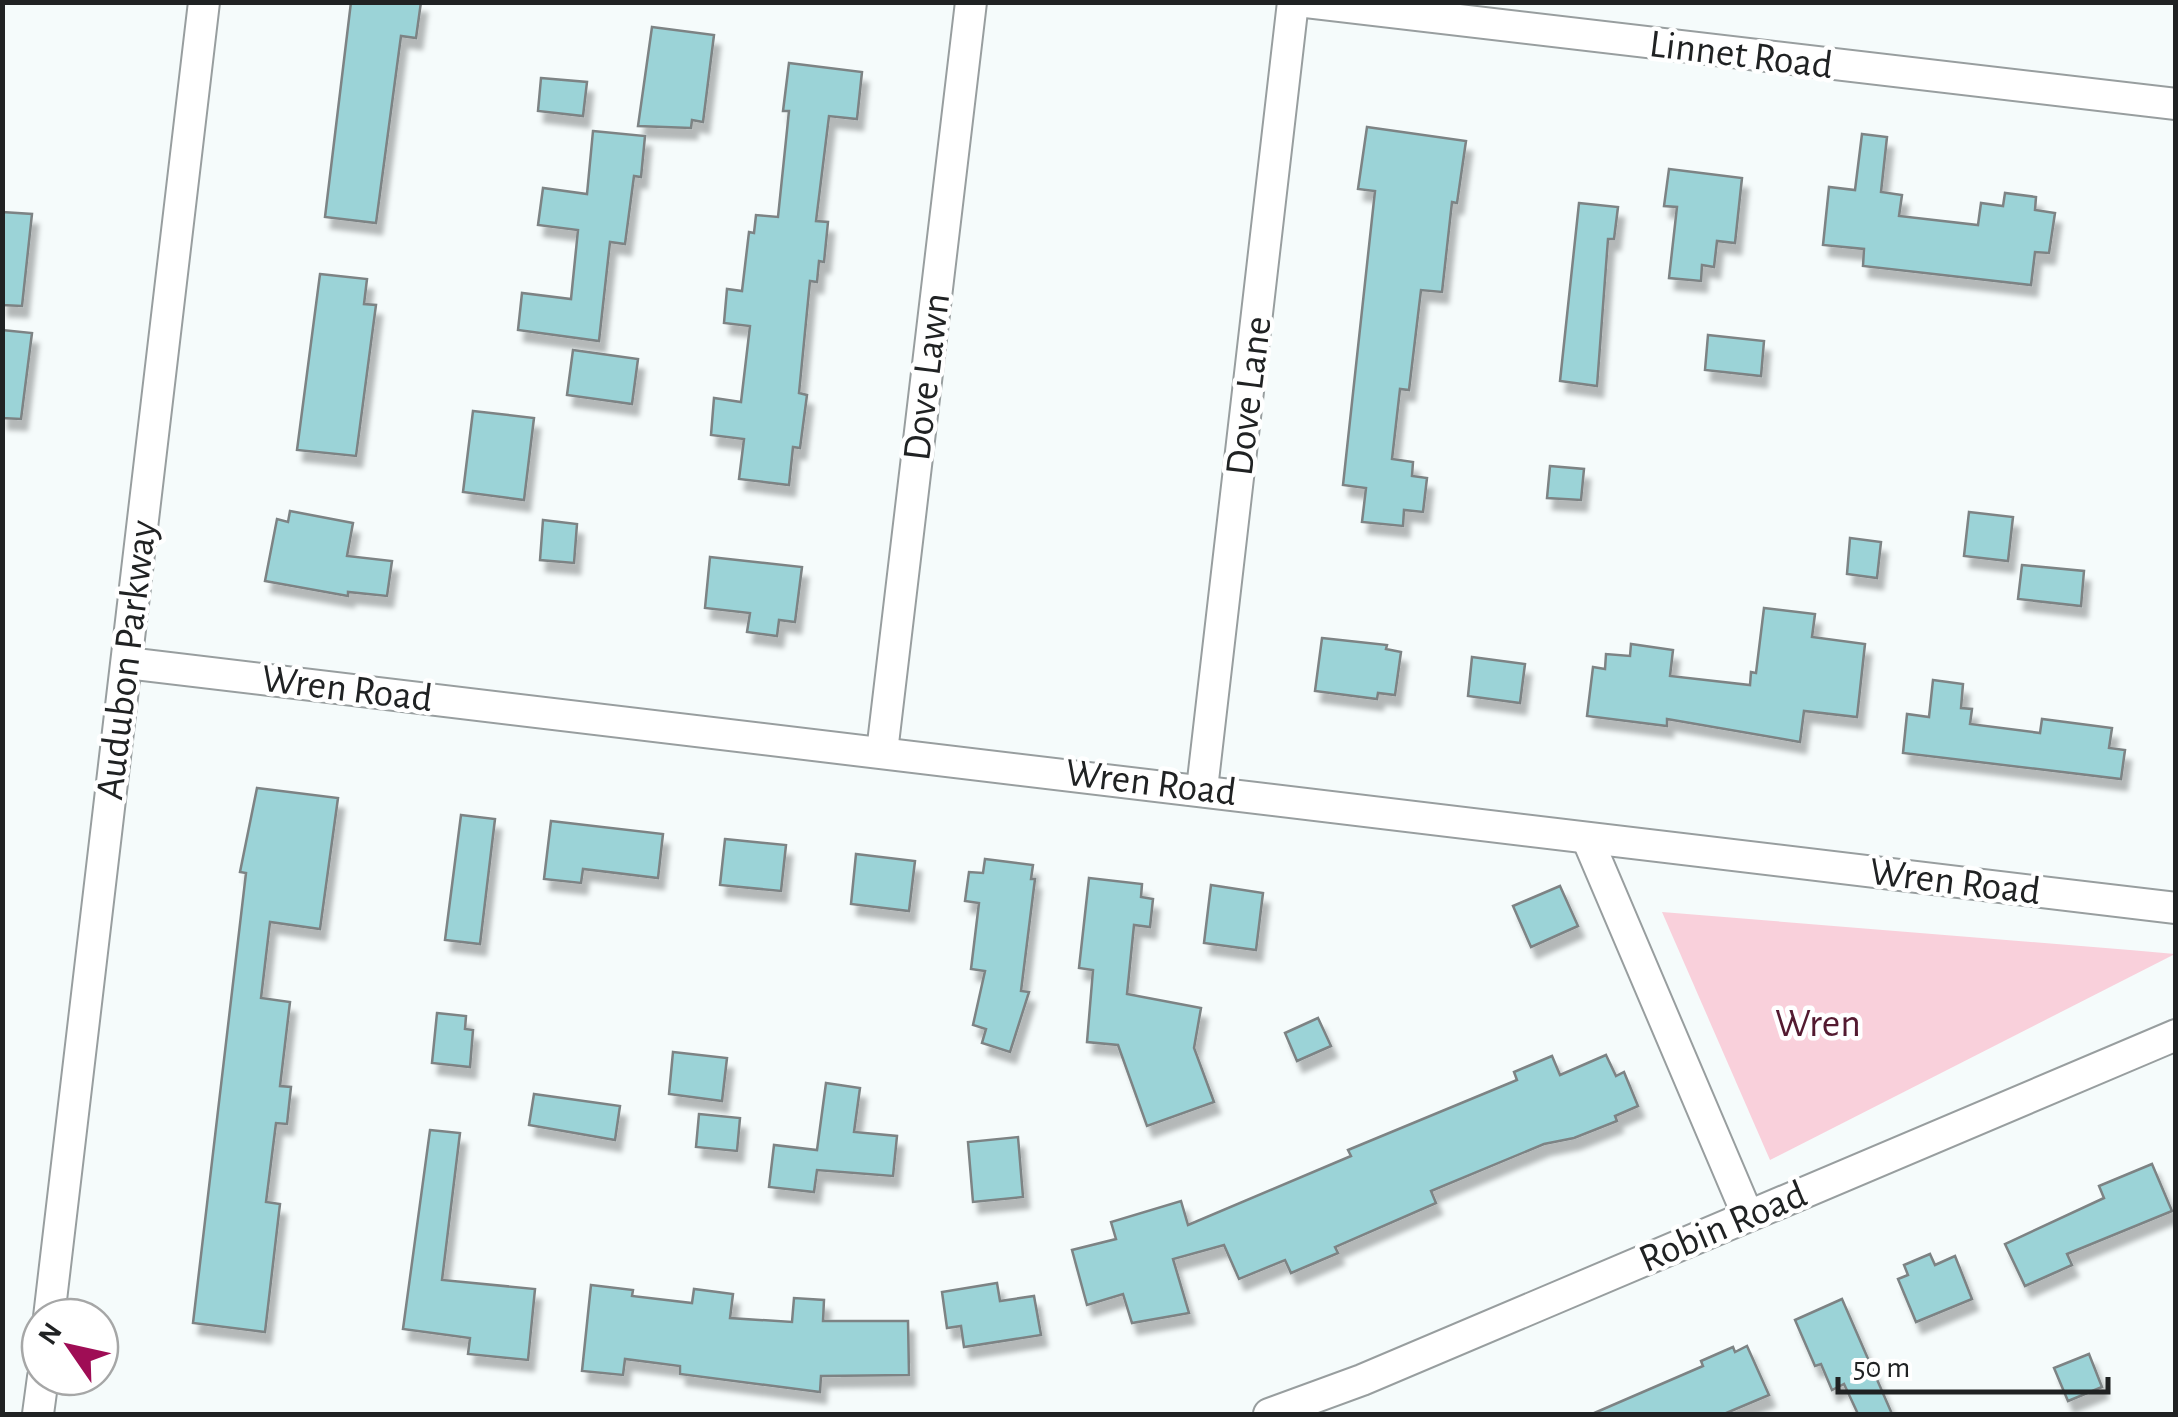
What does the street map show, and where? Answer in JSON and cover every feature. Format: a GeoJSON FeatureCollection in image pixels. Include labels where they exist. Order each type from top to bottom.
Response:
{"type":"FeatureCollection","features":[{"type":"Feature","properties":{"kind":"street","name":"Audubon Parkway"},"geometry":{"type":"LineString","coordinates":[[51,1297],[204,2]]}},
{"type":"Feature","properties":{"kind":"street","name":"Dove Lawn"},"geometry":{"type":"LineString","coordinates":[[882,752],[971,2]]}},
{"type":"Feature","properties":{"kind":"street","name":"Dove Lane"},"geometry":{"type":"LineString","coordinates":[[1202,789],[1293,2]]}},
{"type":"Feature","properties":{"kind":"street","name":"Linnet Road"},"geometry":{"type":"LineString","coordinates":[[1306,2],[2176,104]]}},
{"type":"Feature","properties":{"kind":"street","name":"Wren Road"},"geometry":{"type":"LineString","coordinates":[[127,663],[2176,908]]}},
{"type":"Feature","properties":{"kind":"street"},"geometry":{"type":"LineString","coordinates":[[1587,838],[1748,1216]]}},
{"type":"Feature","properties":{"kind":"street","name":"Robin Road"},"geometry":{"type":"LineString","coordinates":[[1269,1414],[1362,1380],[2176,1035]]}},
{"type":"Feature","properties":{"kind":"green space","name":"Wren"},"geometry":{"type":"Polygon","coordinates":[[[1662,912],[2130,950],[2175,954],[1770,1160],[1662,912]]]}},
{"type":"Feature","properties":{"kind":"building"},"geometry":{"type":"Polygon","coordinates":[[[351,2],[421,2],[416,38],[401,36],[376,223],[325,217],[351,2]]]}},
{"type":"Feature","properties":{"kind":"building"},"geometry":{"type":"Polygon","coordinates":[[[652,27],[714,35],[703,122],[692,120],[691,128],[638,126],[652,27]]]}},
{"type":"Feature","properties":{"kind":"building"},"geometry":{"type":"Polygon","coordinates":[[[789,63],[862,72],[857,119],[829,116],[816,221],[828,222],[824,262],[819,261],[817,282],[810,281],[799,393],[807,395],[800,448],[793,447],[789,485],[739,479],[744,439],[711,435],[714,398],[741,402],[750,326],[724,323],[727,289],[742,291],[749,232],[754,233],[756,215],[778,217],[789,111],[783,111],[789,63]]]}},
{"type":"Feature","properties":{"kind":"building"},"geometry":{"type":"Polygon","coordinates":[[[541,78],[587,82],[583,116],[538,111],[541,78]]]}},
{"type":"Feature","properties":{"kind":"building"},"geometry":{"type":"Polygon","coordinates":[[[1367,127],[1466,141],[1457,203],[1452,202],[1442,292],[1421,290],[1409,390],[1400,389],[1392,459],[1413,462],[1412,476],[1427,478],[1423,512],[1404,510],[1403,526],[1362,522],[1366,488],[1343,485],[1375,191],[1358,189],[1367,127]]]}},
{"type":"Feature","properties":{"kind":"building"},"geometry":{"type":"Polygon","coordinates":[[[593,131],[645,136],[641,177],[634,176],[625,244],[610,242],[599,341],[518,330],[522,293],[571,299],[578,230],[538,225],[543,188],[587,194],[593,131]]]}},
{"type":"Feature","properties":{"kind":"building"},"geometry":{"type":"Polygon","coordinates":[[[1862,134],[1887,137],[1881,192],[1902,195],[1899,216],[1978,225],[1981,203],[2003,206],[2005,193],[2036,197],[2035,210],[2055,213],[2049,253],[2035,252],[2031,285],[1863,266],[1864,249],[1823,245],[1829,187],[1855,190],[1862,134]]]}},
{"type":"Feature","properties":{"kind":"building"},"geometry":{"type":"Polygon","coordinates":[[[1669,169],[1742,178],[1735,243],[1717,241],[1714,267],[1702,265],[1701,281],[1669,278],[1677,207],[1664,206],[1669,169]]]}},
{"type":"Feature","properties":{"kind":"building"},"geometry":{"type":"Polygon","coordinates":[[[1579,203],[1618,207],[1614,239],[1608,239],[1597,386],[1560,381],[1579,203]]]}},
{"type":"Feature","properties":{"kind":"building"},"geometry":{"type":"Polygon","coordinates":[[[2,212],[32,214],[22,306],[2,305],[2,212]]]}},
{"type":"Feature","properties":{"kind":"building"},"geometry":{"type":"Polygon","coordinates":[[[320,274],[367,279],[364,304],[376,305],[356,456],[297,450],[320,274]]]}},
{"type":"Feature","properties":{"kind":"building"},"geometry":{"type":"Polygon","coordinates":[[[2,330],[32,333],[21,419],[2,418],[2,330]]]}},
{"type":"Feature","properties":{"kind":"building"},"geometry":{"type":"Polygon","coordinates":[[[1708,335],[1764,341],[1761,376],[1705,370],[1708,335]]]}},
{"type":"Feature","properties":{"kind":"building"},"geometry":{"type":"Polygon","coordinates":[[[573,350],[638,359],[632,404],[567,395],[573,350]]]}},
{"type":"Feature","properties":{"kind":"building"},"geometry":{"type":"Polygon","coordinates":[[[473,411],[534,418],[524,500],[463,492],[473,411]]]}},
{"type":"Feature","properties":{"kind":"building"},"geometry":{"type":"Polygon","coordinates":[[[1550,466],[1584,469],[1581,500],[1547,498],[1550,466]]]}},
{"type":"Feature","properties":{"kind":"building"},"geometry":{"type":"Polygon","coordinates":[[[290,511],[353,523],[347,556],[392,561],[387,596],[348,592],[348,596],[265,581],[277,519],[288,522],[290,511]]]}},
{"type":"Feature","properties":{"kind":"building"},"geometry":{"type":"Polygon","coordinates":[[[1969,512],[2013,517],[2008,561],[1964,556],[1969,512]]]}},
{"type":"Feature","properties":{"kind":"building"},"geometry":{"type":"Polygon","coordinates":[[[543,520],[577,524],[574,563],[540,560],[543,520]]]}},
{"type":"Feature","properties":{"kind":"building"},"geometry":{"type":"Polygon","coordinates":[[[1850,538],[1881,542],[1877,578],[1847,574],[1850,538]]]}},
{"type":"Feature","properties":{"kind":"building"},"geometry":{"type":"Polygon","coordinates":[[[710,557],[802,567],[795,622],[779,620],[777,636],[747,632],[750,613],[705,608],[710,557]]]}},
{"type":"Feature","properties":{"kind":"building"},"geometry":{"type":"Polygon","coordinates":[[[2022,565],[2084,571],[2081,606],[2018,599],[2022,565]]]}},
{"type":"Feature","properties":{"kind":"building"},"geometry":{"type":"Polygon","coordinates":[[[1764,608],[1815,614],[1812,637],[1865,644],[1857,717],[1804,711],[1800,742],[1667,719],[1667,726],[1587,716],[1593,667],[1605,669],[1606,654],[1630,656],[1631,644],[1673,650],[1670,676],[1750,685],[1751,672],[1756,673],[1764,608]]]}},
{"type":"Feature","properties":{"kind":"building"},"geometry":{"type":"Polygon","coordinates":[[[1322,638],[1387,645],[1386,649],[1401,652],[1395,695],[1378,693],[1377,699],[1315,691],[1322,638]]]}},
{"type":"Feature","properties":{"kind":"building"},"geometry":{"type":"Polygon","coordinates":[[[1472,657],[1525,664],[1520,703],[1468,696],[1472,657]]]}},
{"type":"Feature","properties":{"kind":"building"},"geometry":{"type":"Polygon","coordinates":[[[1933,680],[1963,684],[1961,708],[1972,709],[1970,724],[2040,733],[2042,719],[2112,728],[2109,748],[2125,750],[2121,779],[1903,753],[1907,714],[1929,717],[1933,680]]]}},
{"type":"Feature","properties":{"kind":"building"},"geometry":{"type":"Polygon","coordinates":[[[257,788],[338,798],[320,929],[270,922],[261,998],[290,1002],[280,1086],[291,1087],[287,1124],[276,1123],[266,1202],[280,1204],[265,1332],[193,1323],[246,873],[240,872],[257,788]]]}},
{"type":"Feature","properties":{"kind":"building"},"geometry":{"type":"Polygon","coordinates":[[[461,815],[495,819],[480,944],[445,940],[461,815]]]}},
{"type":"Feature","properties":{"kind":"building"},"geometry":{"type":"Polygon","coordinates":[[[551,821],[663,834],[658,878],[583,869],[581,883],[544,879],[551,821]]]}},
{"type":"Feature","properties":{"kind":"building"},"geometry":{"type":"Polygon","coordinates":[[[725,839],[786,845],[781,891],[720,885],[725,839]]]}},
{"type":"Feature","properties":{"kind":"building"},"geometry":{"type":"Polygon","coordinates":[[[856,854],[915,861],[909,911],[851,904],[856,854]]]}},
{"type":"Feature","properties":{"kind":"building"},"geometry":{"type":"Polygon","coordinates":[[[985,859],[1033,865],[1031,879],[1035,879],[1021,991],[1029,992],[1010,1052],[982,1043],[986,1029],[973,1025],[985,971],[971,969],[979,903],[965,901],[969,872],[983,873],[985,859]]]}},
{"type":"Feature","properties":{"kind":"building"},"geometry":{"type":"Polygon","coordinates":[[[1089,878],[1142,884],[1141,897],[1153,899],[1150,927],[1134,925],[1127,994],[1201,1008],[1194,1048],[1214,1102],[1147,1126],[1118,1045],[1087,1042],[1093,970],[1079,968],[1089,878]]]}},
{"type":"Feature","properties":{"kind":"building"},"geometry":{"type":"Polygon","coordinates":[[[1211,885],[1263,893],[1256,950],[1204,943],[1211,885]]]}},
{"type":"Feature","properties":{"kind":"building"},"geometry":{"type":"Polygon","coordinates":[[[1560,886],[1578,926],[1531,947],[1513,906],[1560,886]]]}},
{"type":"Feature","properties":{"kind":"building"},"geometry":{"type":"Polygon","coordinates":[[[437,1013],[466,1016],[465,1029],[473,1030],[470,1067],[432,1063],[437,1013]]]}},
{"type":"Feature","properties":{"kind":"building"},"geometry":{"type":"Polygon","coordinates":[[[1318,1018],[1331,1046],[1297,1061],[1285,1033],[1318,1018]]]}},
{"type":"Feature","properties":{"kind":"building"},"geometry":{"type":"Polygon","coordinates":[[[673,1052],[727,1058],[722,1101],[669,1094],[673,1052]]]}},
{"type":"Feature","properties":{"kind":"building"},"geometry":{"type":"Polygon","coordinates":[[[1606,1055],[1616,1076],[1624,1072],[1638,1106],[1615,1116],[1617,1121],[1574,1138],[1544,1144],[1431,1191],[1436,1203],[1335,1247],[1338,1253],[1291,1273],[1285,1260],[1239,1279],[1224,1245],[1173,1259],[1189,1313],[1132,1323],[1123,1294],[1087,1305],[1072,1250],[1116,1239],[1111,1222],[1181,1201],[1188,1225],[1351,1156],[1348,1150],[1517,1080],[1514,1072],[1552,1056],[1560,1075],[1606,1055]]]}},
{"type":"Feature","properties":{"kind":"building"},"geometry":{"type":"Polygon","coordinates":[[[826,1083],[860,1088],[854,1132],[897,1136],[893,1176],[817,1170],[814,1192],[769,1187],[774,1145],[817,1150],[826,1083]]]}},
{"type":"Feature","properties":{"kind":"building"},"geometry":{"type":"Polygon","coordinates":[[[534,1094],[620,1106],[615,1140],[529,1125],[534,1094]]]}},
{"type":"Feature","properties":{"kind":"building"},"geometry":{"type":"Polygon","coordinates":[[[699,1114],[740,1118],[737,1151],[696,1147],[699,1114]]]}},
{"type":"Feature","properties":{"kind":"building"},"geometry":{"type":"Polygon","coordinates":[[[430,1130],[460,1133],[442,1280],[535,1289],[528,1360],[468,1354],[470,1338],[403,1329],[430,1130]]]}},
{"type":"Feature","properties":{"kind":"building"},"geometry":{"type":"Polygon","coordinates":[[[1018,1137],[1023,1197],[973,1202],[968,1142],[1018,1137]]]}},
{"type":"Feature","properties":{"kind":"building"},"geometry":{"type":"Polygon","coordinates":[[[2152,1164],[2172,1211],[2067,1254],[2072,1265],[2025,1286],[2005,1244],[2104,1198],[2099,1186],[2152,1164]]]}},
{"type":"Feature","properties":{"kind":"building"},"geometry":{"type":"Polygon","coordinates":[[[1930,1254],[1935,1265],[1955,1256],[1972,1299],[1916,1322],[1898,1279],[1908,1275],[1904,1265],[1930,1254]]]}},
{"type":"Feature","properties":{"kind":"building"},"geometry":{"type":"Polygon","coordinates":[[[997,1283],[1000,1301],[1034,1296],[1041,1335],[964,1347],[961,1326],[947,1328],[942,1292],[997,1283]]]}},
{"type":"Feature","properties":{"kind":"building"},"geometry":{"type":"Polygon","coordinates":[[[591,1285],[633,1290],[632,1296],[692,1303],[694,1289],[733,1294],[730,1318],[792,1322],[794,1298],[824,1300],[823,1321],[908,1321],[909,1375],[821,1376],[820,1392],[680,1374],[680,1366],[625,1359],[623,1375],[582,1371],[591,1285]]]}},
{"type":"Feature","properties":{"kind":"building"},"geometry":{"type":"Polygon","coordinates":[[[1842,1299],[1892,1414],[1858,1414],[1844,1384],[1832,1390],[1821,1364],[1815,1366],[1795,1320],[1842,1299]]]}},
{"type":"Feature","properties":{"kind":"building"},"geometry":{"type":"Polygon","coordinates":[[[1747,1346],[1769,1395],[1724,1414],[1592,1414],[1703,1366],[1701,1361],[1733,1347],[1735,1352],[1747,1346]]]}},
{"type":"Feature","properties":{"kind":"building"},"geometry":{"type":"Polygon","coordinates":[[[2089,1354],[2102,1387],[2068,1401],[2054,1368],[2089,1354]]]}}]}
